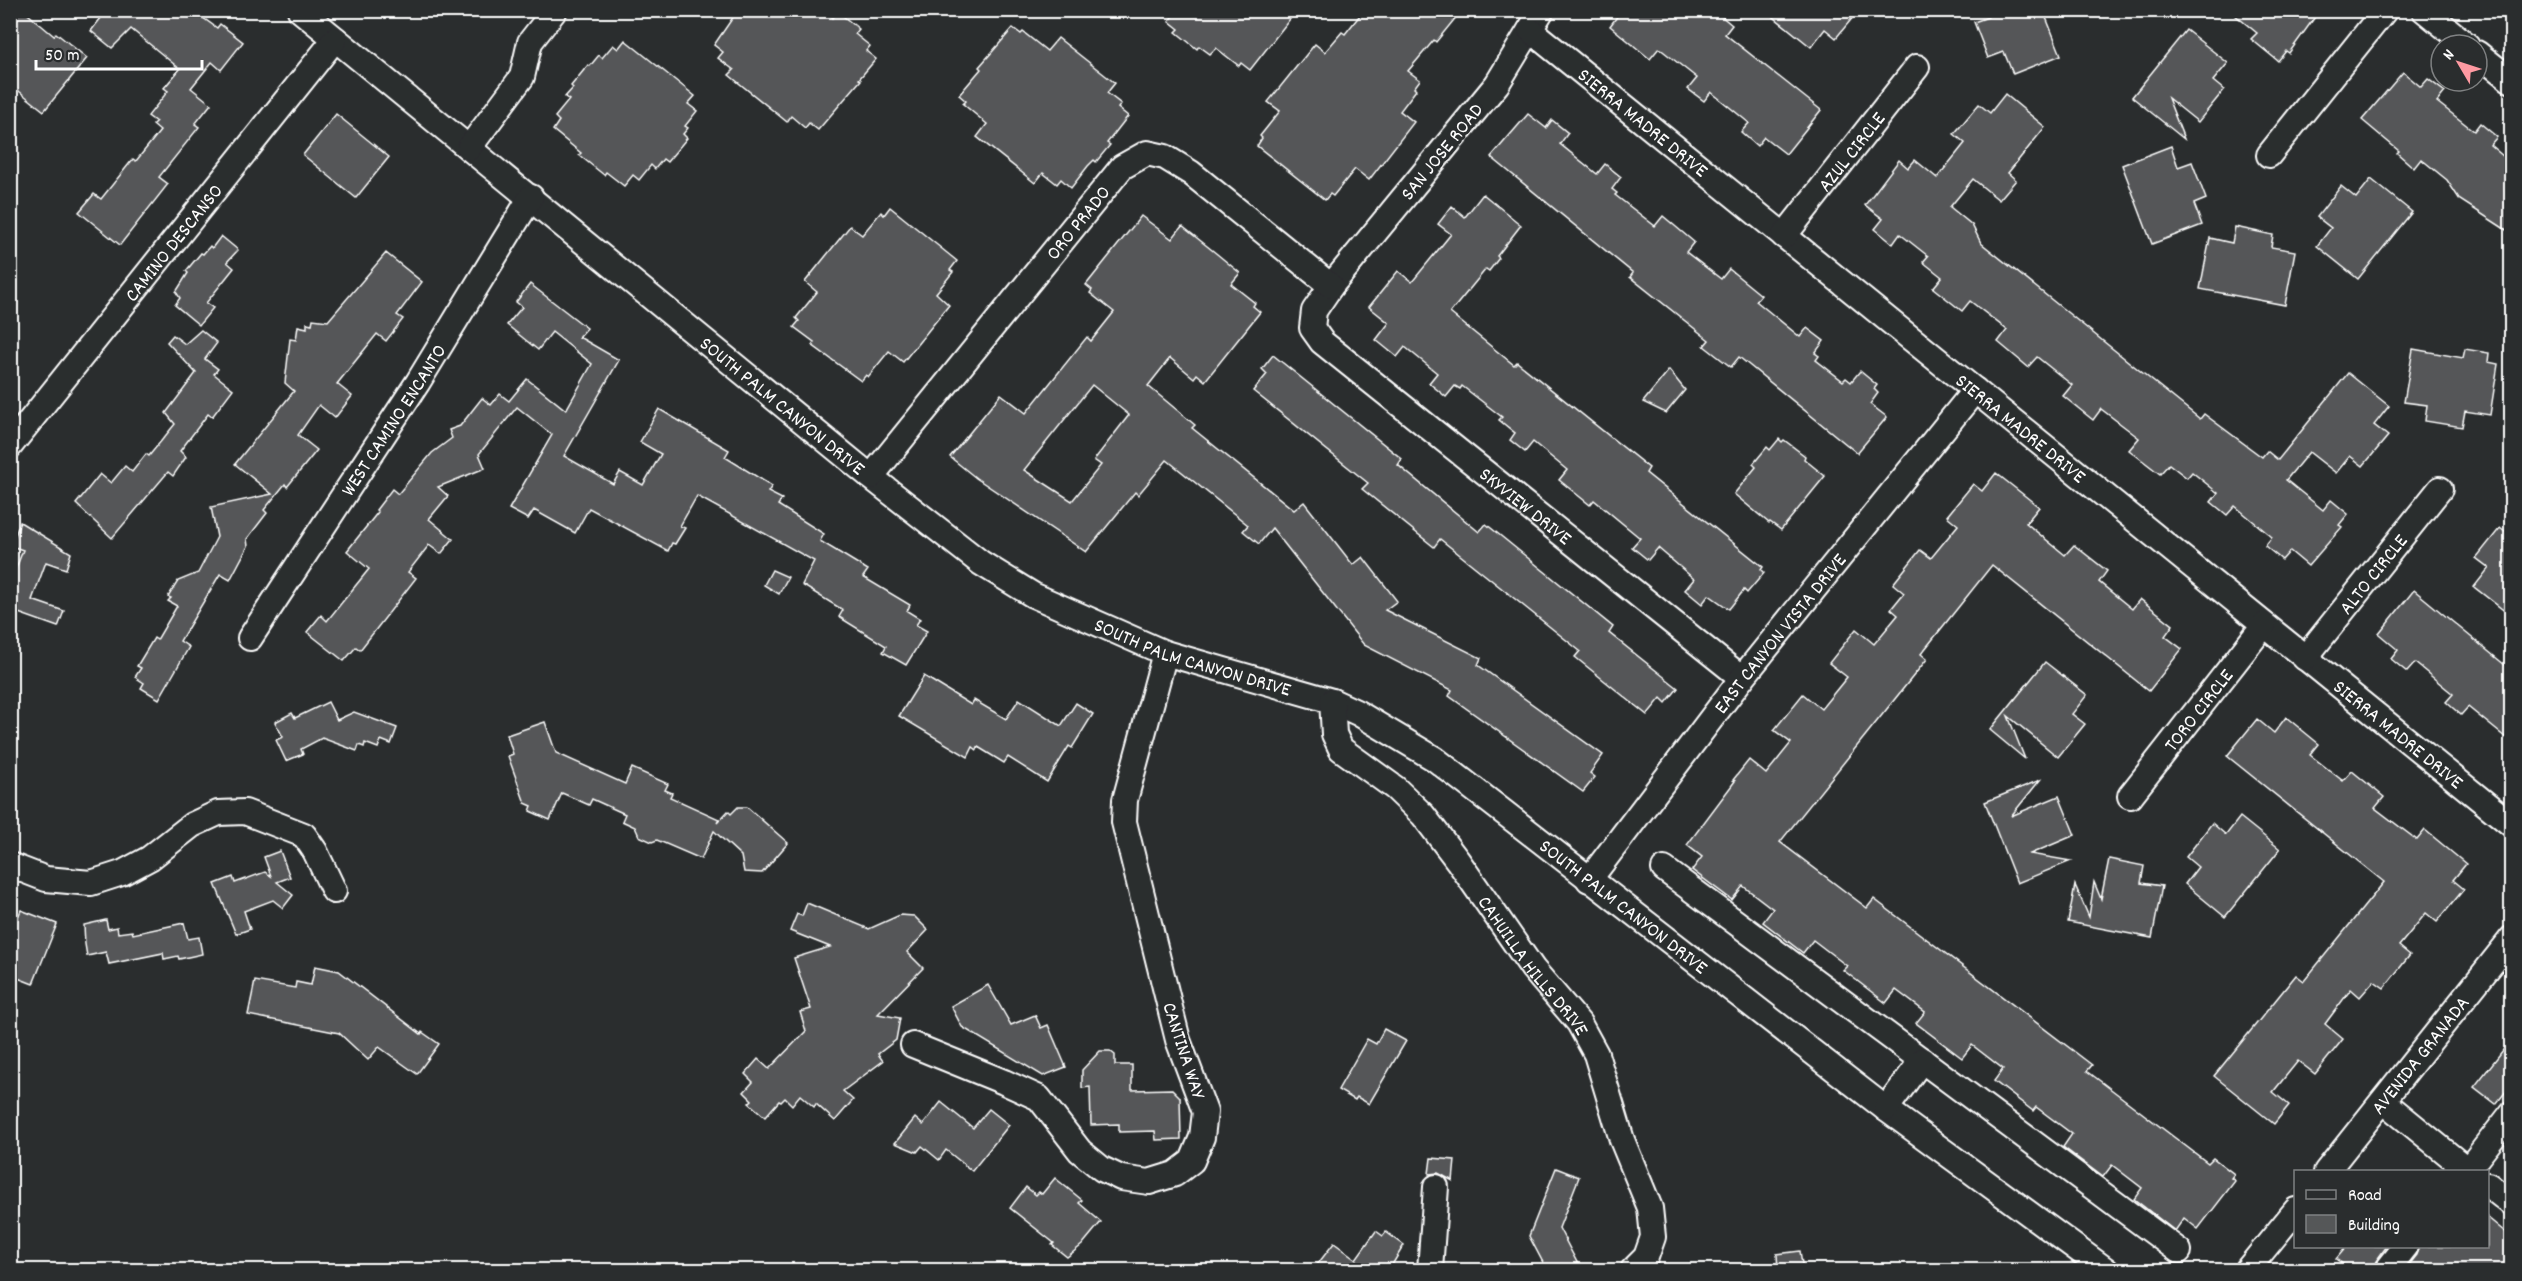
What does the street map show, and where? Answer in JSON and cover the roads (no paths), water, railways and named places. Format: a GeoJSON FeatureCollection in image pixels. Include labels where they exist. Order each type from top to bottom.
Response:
{"type":"FeatureCollection","features":[{"type":"Feature","properties":{"kind":"street","name":"SOUTH PALM CANYON DRIVE"},"geometry":{"type":"LineString","coordinates":[[300,10],[870,477],[981,563],[1033,595],[1165,653],[1332,701],[1358,713],[1435,759],[1886,1109],[2106,1270]]}},
{"type":"Feature","properties":{"kind":"street"},"geometry":{"type":"LineString","coordinates":[[469,148],[522,77],[530,42],[555,10]]}},
{"type":"Feature","properties":{"kind":"street"},"geometry":{"type":"LineString","coordinates":[[2269,155],[2385,10]]}},
{"type":"Feature","properties":{"kind":"street"},"geometry":{"type":"LineString","coordinates":[[2424,10],[2452,33]]}},
{"type":"Feature","properties":{"kind":"street","name":"SIERRA MADRE DRIVE"},"geometry":{"type":"LineString","coordinates":[[1536,20],[1784,236],[2511,825]]}},
{"type":"Feature","properties":{"kind":"street","name":"SAN JOSE ROAD"},"geometry":{"type":"LineString","coordinates":[[1312,328],[1314,311],[1330,286],[1497,84],[1536,20]]}},
{"type":"Feature","properties":{"kind":"street","name":"CAMINO DESCANSO"},"geometry":{"type":"LineString","coordinates":[[10,446],[335,39]]}},
{"type":"Feature","properties":{"kind":"street"},"geometry":{"type":"LineString","coordinates":[[2489,63],[2511,81]]}},
{"type":"Feature","properties":{"kind":"street","name":"AZUL CIRCLE"},"geometry":{"type":"LineString","coordinates":[[1784,236],[1917,67]]}},
{"type":"Feature","properties":{"kind":"street","name":"ORO PRADO"},"geometry":{"type":"LineString","coordinates":[[870,477],[1122,167],[1147,153],[1165,157],[1191,172],[1330,286]]}},
{"type":"Feature","properties":{"kind":"street","name":"WEST CAMINO ENCANTO"},"geometry":{"type":"LineString","coordinates":[[250,638],[418,382],[531,197]]}},
{"type":"Feature","properties":{"kind":"street","name":"SKYVIEW DRIVE"},"geometry":{"type":"LineString","coordinates":[[1312,328],[1322,342],[1742,678]]}},
{"type":"Feature","properties":{"kind":"street","name":"EAST CANYON VISTA DRIVE"},"geometry":{"type":"LineString","coordinates":[[1589,880],[1742,678],[1975,390]]}},
{"type":"Feature","properties":{"kind":"street","name":"ALTO CIRCLE"},"geometry":{"type":"LineString","coordinates":[[2305,658],[2440,489]]}},
{"type":"Feature","properties":{"kind":"street","name":"TORO CIRCLE"},"geometry":{"type":"LineString","coordinates":[[2130,796],[2264,625]]}},
{"type":"Feature","properties":{"kind":"street","name":"CANTINA WAY"},"geometry":{"type":"LineString","coordinates":[[913,1045],[1039,1098],[1080,1151],[1102,1168],[1121,1178],[1149,1182],[1175,1174],[1192,1161],[1202,1137],[1205,1112],[1178,1040],[1124,822],[1125,800],[1165,653]]}},
{"type":"Feature","properties":{"kind":"street","name":"CAHUILLA HILLS DRIVE"},"geometry":{"type":"LineString","coordinates":[[1332,701],[1334,734],[1341,749],[1395,788],[1423,815],[1458,861],[1522,954],[1579,1023],[1596,1054],[1622,1140],[1650,1208],[1653,1237],[1646,1257],[1634,1270]]}},
{"type":"Feature","properties":{"kind":"street"},"geometry":{"type":"LineString","coordinates":[[10,865],[46,879],[91,883],[122,873],[150,858],[192,825],[218,813],[245,812],[304,835],[315,851],[334,891]]}},
{"type":"Feature","properties":{"kind":"street"},"geometry":{"type":"LineString","coordinates":[[1664,869],[2179,1251]]}},
{"type":"Feature","properties":{"kind":"street","name":"AVENIDA GRANADA"},"geometry":{"type":"LineString","coordinates":[[2328,1170],[2511,938]]}},
{"type":"Feature","properties":{"kind":"street"},"geometry":{"type":"LineString","coordinates":[[1886,1109],[1922,1060]]}},
{"type":"Feature","properties":{"kind":"street"},"geometry":{"type":"LineString","coordinates":[[2383,1101],[2467,1170]]}},
{"type":"Feature","properties":{"kind":"street"},"geometry":{"type":"LineString","coordinates":[[2469,1170],[2511,1113]]}},
{"type":"Feature","properties":{"kind":"street"},"geometry":{"type":"LineString","coordinates":[[1430,1270],[1436,1187]]}},
{"type":"Feature","properties":{"kind":"street"},"geometry":{"type":"LineString","coordinates":[[2489,1187],[2511,1204]]}},
{"type":"Feature","properties":{"kind":"street"},"geometry":{"type":"LineString","coordinates":[[2247,1270],[2294,1211]]}},
{"type":"Feature","properties":{"kind":"street"},"geometry":{"type":"LineString","coordinates":[[2387,1270],[2404,1248]]}}]}
